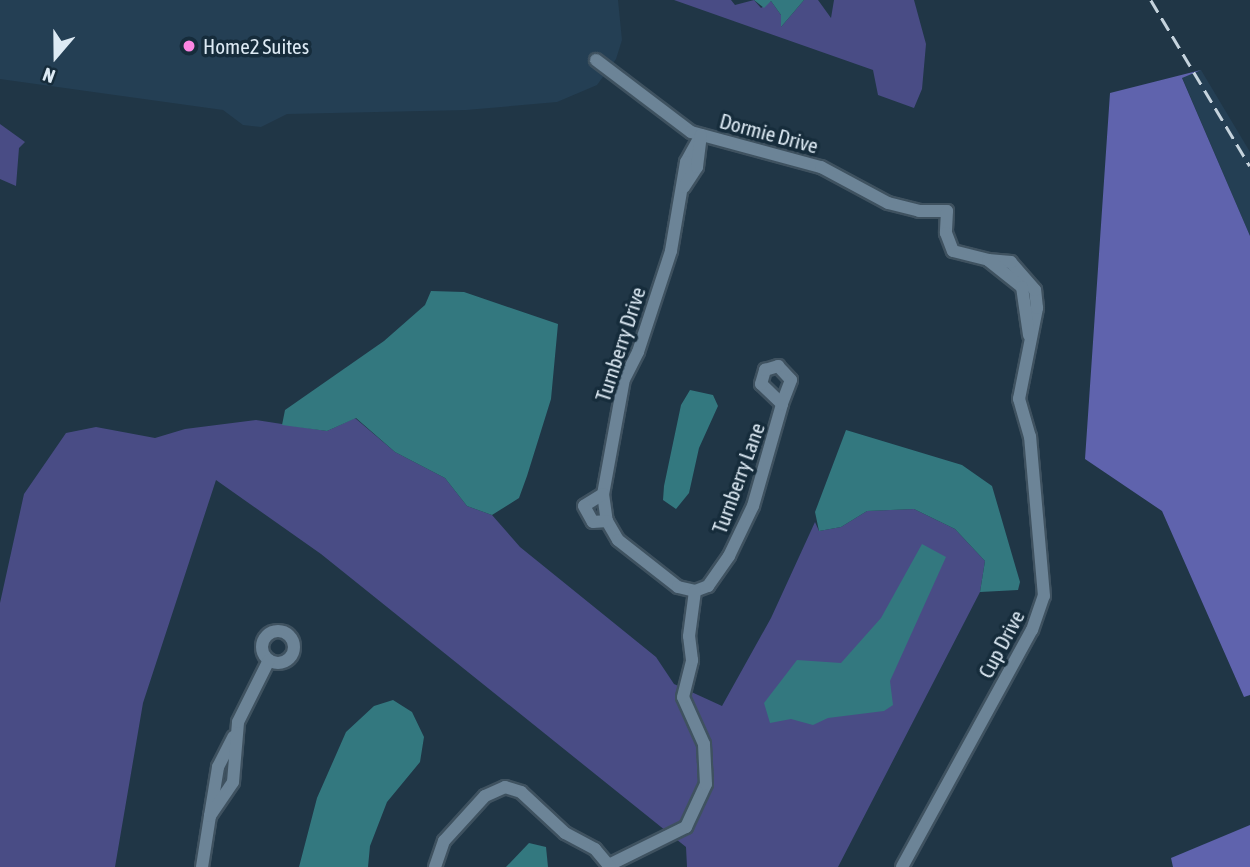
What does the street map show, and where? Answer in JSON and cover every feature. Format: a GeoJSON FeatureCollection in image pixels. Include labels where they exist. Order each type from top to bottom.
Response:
{"type":"FeatureCollection","features":[{"type":"Feature","properties":{"kind":"street","name":"Dormie Drive"},"geometry":{"type":"LineString","coordinates":[[596,60],[677,122],[701,135],[821,167],[888,203],[919,211],[947,211],[946,233],[953,251],[988,260],[1011,261],[1022,279]]}},
{"type":"Feature","properties":{"kind":"street","name":"Turnberry Drive"},"geometry":{"type":"LineString","coordinates":[[695,591],[678,587],[624,546],[607,521],[603,494],[625,379],[638,352],[671,251],[686,162],[701,135]]}},
{"type":"Feature","properties":{"kind":"street","name":"Cup Drive"},"geometry":{"type":"LineString","coordinates":[[902,867],[1032,630],[1044,596],[1030,437],[1020,399],[1029,335],[1022,279]]}},
{"type":"Feature","properties":{"kind":"street","name":"Turnberry Lane"},"geometry":{"type":"LineString","coordinates":[[695,591],[714,580],[743,529],[763,480],[782,404]]}},
{"type":"Feature","properties":{"kind":"street"},"geometry":{"type":"LineString","coordinates":[[603,494],[584,506],[593,523],[607,521]]}},
{"type":"Feature","properties":{"kind":"street"},"geometry":{"type":"LineString","coordinates":[[435,867],[444,841],[485,796],[505,787],[521,792],[610,866],[686,827],[706,784],[704,744],[683,697],[692,660],[689,636],[695,591]]}},
{"type":"Feature","properties":{"kind":"street"},"geometry":{"type":"LineString","coordinates":[[202,867],[218,767],[234,735],[246,699],[269,660]]}},
{"type":"Feature","properties":{"kind":"shaded area"},"geometry":{"type":"Polygon","coordinates":[[[0,0],[618,0],[622,40],[616,59],[597,85],[557,102],[466,110],[287,114],[261,127],[243,125],[223,110],[0,79],[0,0]]]}},
{"type":"Feature","properties":{"kind":"shaded area"},"geometry":{"type":"Polygon","coordinates":[[[674,0],[731,0],[735,5],[754,0],[761,8],[771,1],[781,15],[781,27],[804,0],[818,0],[831,18],[834,0],[914,0],[926,44],[922,89],[914,108],[878,95],[873,70],[674,0]]]}},
{"type":"Feature","properties":{"kind":"shaded area"},"geometry":{"type":"Polygon","coordinates":[[[754,0],[804,0],[781,27],[781,15],[771,1],[764,8],[754,0]]]}},
{"type":"Feature","properties":{"kind":"shaded area"},"geometry":{"type":"Polygon","coordinates":[[[1201,70],[1250,152],[1250,236],[1182,77],[1201,70]]]}},
{"type":"Feature","properties":{"kind":"shaded area"},"geometry":{"type":"Polygon","coordinates":[[[1201,70],[1182,78],[1250,236],[1250,695],[1244,697],[1162,511],[1085,459],[1110,93],[1201,70]]]}},
{"type":"Feature","properties":{"kind":"shaded area"},"geometry":{"type":"Polygon","coordinates":[[[0,124],[25,142],[19,148],[16,186],[0,179],[0,124]]]}},
{"type":"Feature","properties":{"kind":"shaded area"},"geometry":{"type":"Polygon","coordinates":[[[431,291],[464,292],[558,324],[551,399],[527,476],[519,498],[492,515],[467,506],[445,478],[395,452],[356,418],[327,431],[282,425],[285,410],[384,341],[425,305],[431,291]]]}},
{"type":"Feature","properties":{"kind":"shaded area"},"geometry":{"type":"Polygon","coordinates":[[[690,390],[713,395],[718,406],[699,448],[689,493],[676,509],[663,500],[664,486],[681,405],[690,390]]]}},
{"type":"Feature","properties":{"kind":"shaded area"},"geometry":{"type":"Polygon","coordinates":[[[355,418],[395,452],[445,478],[467,506],[492,515],[520,547],[656,657],[674,684],[722,706],[771,618],[815,522],[819,531],[841,527],[867,511],[914,509],[955,529],[985,561],[980,592],[838,867],[687,867],[686,847],[321,554],[216,480],[143,703],[115,867],[0,867],[0,603],[24,494],[66,433],[96,427],[155,438],[185,429],[256,420],[327,431],[355,418]]]}},
{"type":"Feature","properties":{"kind":"shaded area"},"geometry":{"type":"Polygon","coordinates":[[[846,430],[962,465],[992,486],[1020,582],[1018,590],[980,592],[985,561],[955,529],[914,509],[867,511],[841,527],[819,531],[815,512],[846,430]]]}},
{"type":"Feature","properties":{"kind":"shaded area"},"geometry":{"type":"Polygon","coordinates":[[[922,544],[946,557],[890,681],[893,705],[884,711],[828,718],[813,725],[791,719],[770,723],[764,703],[797,660],[841,663],[881,618],[922,544]]]}},
{"type":"Feature","properties":{"kind":"shaded area"},"geometry":{"type":"Polygon","coordinates":[[[393,700],[412,712],[424,737],[420,762],[387,802],[370,846],[368,867],[299,867],[317,798],[346,732],[374,706],[393,700]]]}},
{"type":"Feature","properties":{"kind":"shaded area"},"geometry":{"type":"Polygon","coordinates":[[[1250,825],[1250,867],[1173,867],[1171,858],[1250,825]]]}},
{"type":"Feature","properties":{"kind":"shaded area"},"geometry":{"type":"Polygon","coordinates":[[[529,843],[546,847],[548,867],[506,867],[529,843]]]}},
{"type":"Feature","properties":{"kind":"railway"},"geometry":{"type":"LineString","coordinates":[[1151,0],[1250,166]]}},
{"type":"Feature","properties":{"kind":"place","name":"Home2 Suites"},"geometry":{"type":"Point","coordinates":[189,46]}}]}
